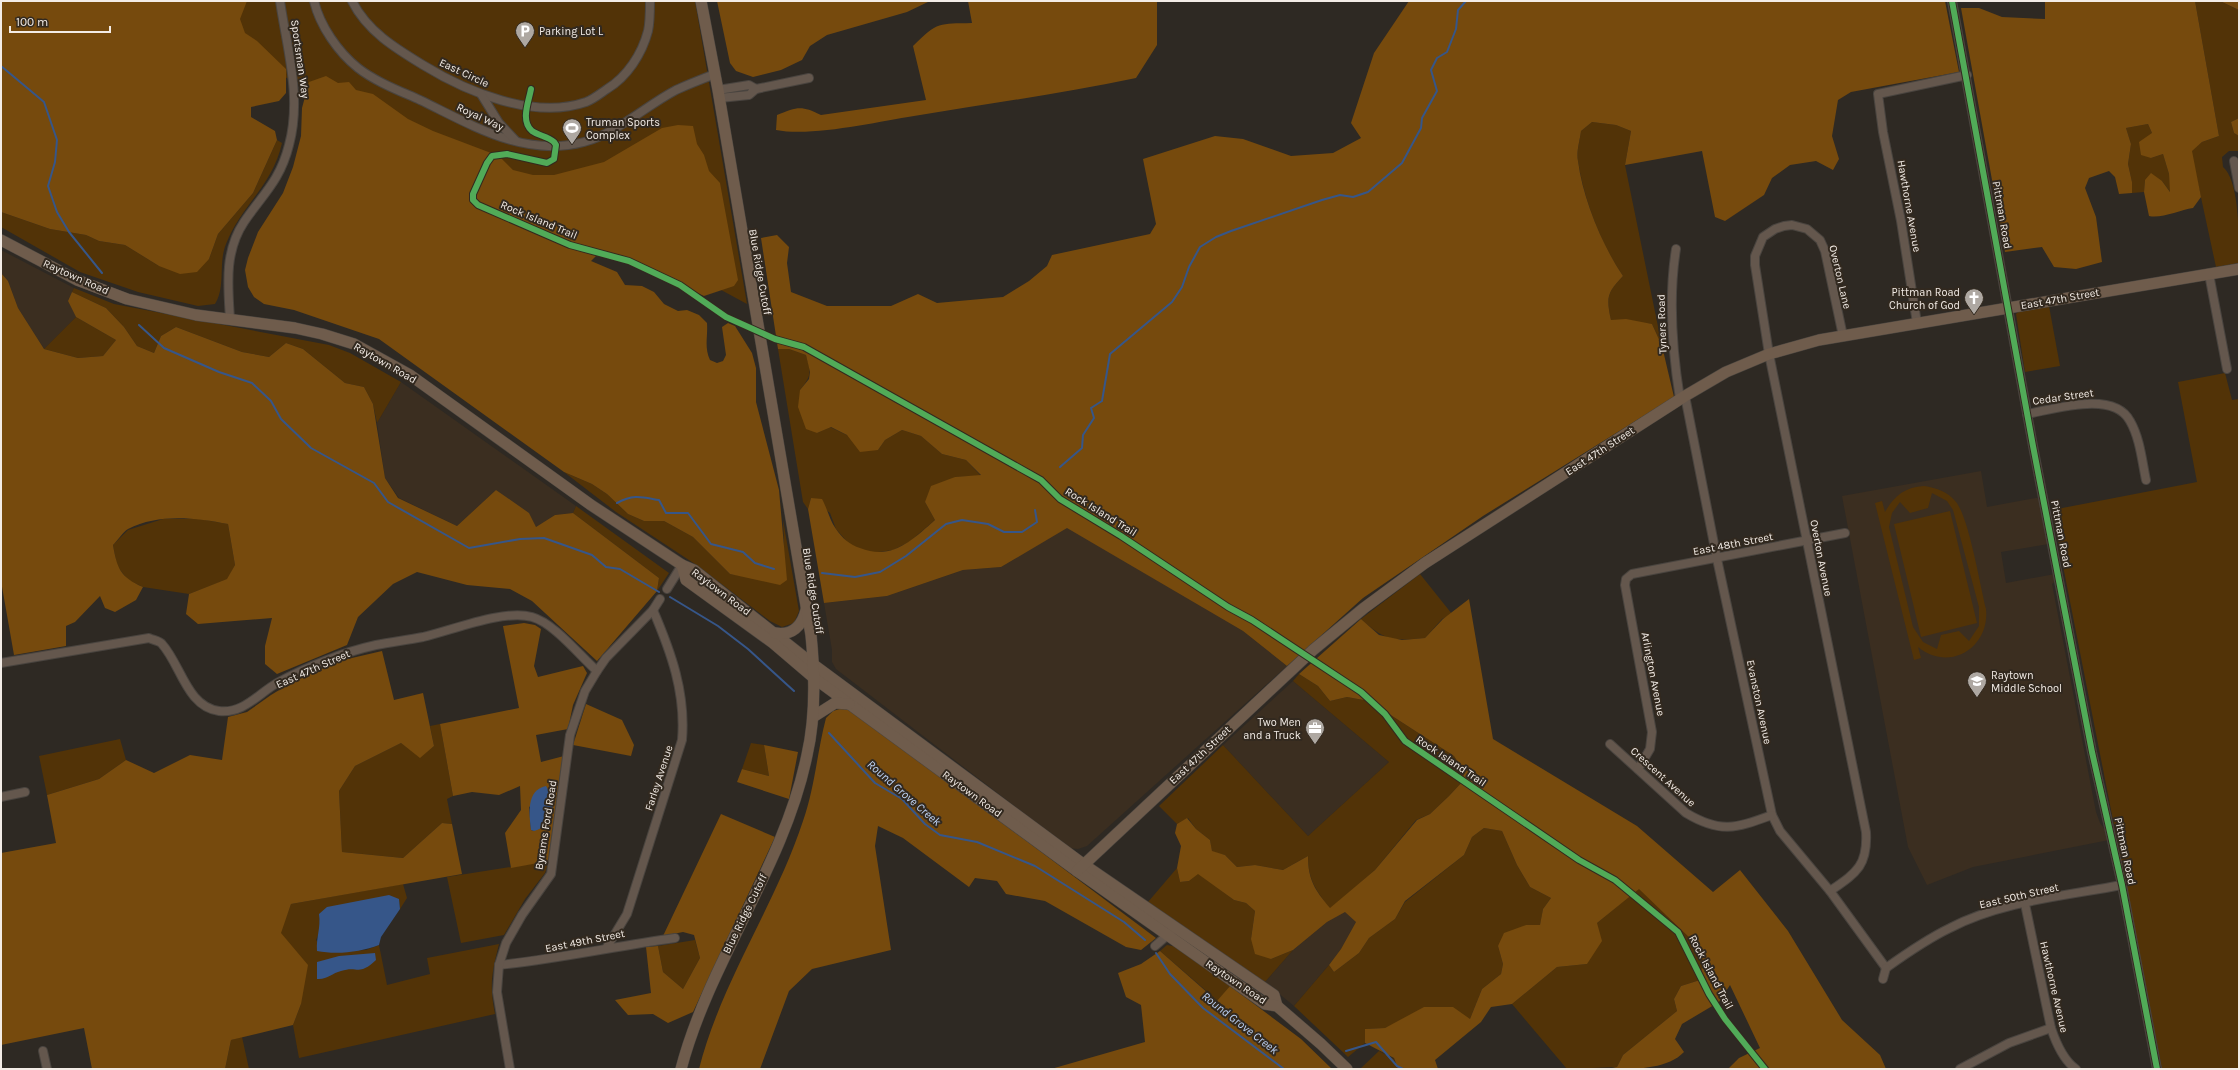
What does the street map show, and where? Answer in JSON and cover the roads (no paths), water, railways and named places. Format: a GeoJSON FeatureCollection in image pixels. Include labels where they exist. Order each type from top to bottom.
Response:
{"type":"FeatureCollection","features":[{"type":"Feature","properties":{"kind":"main road","name":"Blue Ridge Cutoff"},"geometry":{"type":"LineString","coordinates":[[681,1069],[689,1039],[705,999],[788,822],[807,756],[812,718],[814,678],[814,665],[806,610],[719,94],[701,1]]}},
{"type":"Feature","properties":{"kind":"main road","name":"Raytown Road"},"geometry":{"type":"LineString","coordinates":[[1,240],[77,280],[127,299],[196,315],[295,328],[322,334],[354,344],[410,376],[591,505],[682,565],[694,570],[814,665],[1167,935],[1265,1004],[1277,1006],[1347,1069]]}},
{"type":"Feature","properties":{"kind":"main road","name":"East 47th Street"},"geometry":{"type":"LineString","coordinates":[[1080,868],[1314,650],[1364,608],[1425,563],[1682,397],[1726,372],[1769,354],[1819,340],[2239,269]]}},
{"type":"Feature","properties":{"kind":"main road","name":"Raytown Road"},"geometry":{"type":"LineString","coordinates":[[682,565],[686,580],[773,643],[814,678],[849,704],[1080,868],[1176,927],[1274,995],[1277,1006]]}},
{"type":"Feature","properties":{"kind":"main road"},"geometry":{"type":"LineString","coordinates":[[775,633],[787,633],[798,628],[804,618],[806,610]]}},
{"type":"Feature","properties":{"kind":"main road"},"geometry":{"type":"LineString","coordinates":[[812,718],[834,702],[849,704]]}},
{"type":"Feature","properties":{"kind":"street","name":"Sportsman Way"},"geometry":{"type":"LineString","coordinates":[[230,319],[227,280],[231,251],[243,223],[270,189],[281,169],[294,125],[294,90],[280,1]]}},
{"type":"Feature","properties":{"kind":"street","name":"Royal Way"},"geometry":{"type":"LineString","coordinates":[[314,1],[326,31],[341,52],[359,69],[466,123],[501,139],[516,142],[556,146],[583,142],[610,133],[676,91],[715,74]]}},
{"type":"Feature","properties":{"kind":"street","name":"East Circle"},"geometry":{"type":"LineString","coordinates":[[352,1],[367,24],[387,42],[448,80],[481,94],[524,104],[560,107],[587,102],[617,83],[637,59],[648,31],[650,1]]}},
{"type":"Feature","properties":{"kind":"street","name":"Pittman Road"},"geometry":{"type":"LineString","coordinates":[[1952,1],[1967,75],[2027,414],[2092,752],[2122,886],[2157,1069]]}},
{"type":"Feature","properties":{"kind":"street","name":"Hawthorne Avenue"},"geometry":{"type":"LineString","coordinates":[[1917,323],[1901,221],[1883,132],[1878,94],[1967,75]]}},
{"type":"Feature","properties":{"kind":"street"},"geometry":{"type":"LineString","coordinates":[[719,94],[749,85],[756,89],[809,78]]}},
{"type":"Feature","properties":{"kind":"street"},"geometry":{"type":"LineString","coordinates":[[481,94],[499,123],[516,142]]}},
{"type":"Feature","properties":{"kind":"street"},"geometry":{"type":"LineString","coordinates":[[2234,161],[2239,188]]}},
{"type":"Feature","properties":{"kind":"street","name":"Overton Lane"},"geometry":{"type":"LineString","coordinates":[[1784,226],[1792,225],[1807,229],[1820,240],[1825,251],[1843,336]]}},
{"type":"Feature","properties":{"kind":"street","name":"Overton Avenue"},"geometry":{"type":"LineString","coordinates":[[1784,226],[1775,228],[1763,237],[1755,256],[1769,354],[1867,849],[1860,868],[1830,891]]}},
{"type":"Feature","properties":{"kind":"street","name":"Tyners Road"},"geometry":{"type":"LineString","coordinates":[[1676,249],[1672,271],[1671,314],[1673,357],[1682,397]]}},
{"type":"Feature","properties":{"kind":"street"},"geometry":{"type":"LineString","coordinates":[[2209,274],[2227,369]]}},
{"type":"Feature","properties":{"kind":"street","name":"Evanston Avenue"},"geometry":{"type":"LineString","coordinates":[[1682,397],[1772,815],[1780,831],[1830,891],[1886,968]]}},
{"type":"Feature","properties":{"kind":"street","name":"Cedar Street"},"geometry":{"type":"LineString","coordinates":[[2027,414],[2097,403],[2110,404],[2118,408],[2130,420],[2136,437],[2146,480]]}},
{"type":"Feature","properties":{"kind":"street","name":"East 48th Street"},"geometry":{"type":"LineString","coordinates":[[1626,579],[1632,574],[1717,559],[1845,533]]}},
{"type":"Feature","properties":{"kind":"street"},"geometry":{"type":"LineString","coordinates":[[667,589],[682,565]]}},
{"type":"Feature","properties":{"kind":"street","name":"Arlington Avenue"},"geometry":{"type":"LineString","coordinates":[[1626,579],[1625,585],[1652,732],[1650,749],[1638,769]]}},
{"type":"Feature","properties":{"kind":"street","name":"Byrams Ford Road"},"geometry":{"type":"LineString","coordinates":[[510,1069],[497,992],[499,964],[506,943],[522,915],[551,874],[570,735],[585,690],[597,671],[606,658],[653,610],[660,599]]}},
{"type":"Feature","properties":{"kind":"street","name":"Farley Avenue"},"geometry":{"type":"LineString","coordinates":[[607,947],[627,914],[682,740],[684,720],[677,673],[653,610]]}},
{"type":"Feature","properties":{"kind":"street","name":"East 47th Street"},"geometry":{"type":"LineString","coordinates":[[1,663],[149,638],[162,643],[197,701],[210,708],[228,711],[242,707],[277,683],[341,655],[375,645],[423,637],[488,620],[515,615],[532,617],[547,624],[597,671]]}},
{"type":"Feature","properties":{"kind":"street","name":"Crescent Avenue"},"geometry":{"type":"LineString","coordinates":[[1610,744],[1686,813],[1710,825],[1725,828],[1745,825],[1772,815]]}},
{"type":"Feature","properties":{"kind":"street"},"geometry":{"type":"LineString","coordinates":[[1,796],[25,792]]}},
{"type":"Feature","properties":{"kind":"street","name":"East 50th Street"},"geometry":{"type":"LineString","coordinates":[[1886,968],[1919,944],[1952,927],[1985,914],[2025,904],[2122,886]]}},
{"type":"Feature","properties":{"kind":"street","name":"Hawthorne Avenue"},"geometry":{"type":"LineString","coordinates":[[2025,904],[2051,1028],[2063,1054],[2076,1069]]}},
{"type":"Feature","properties":{"kind":"street"},"geometry":{"type":"LineString","coordinates":[[1155,946],[1176,927]]}},
{"type":"Feature","properties":{"kind":"street","name":"East 49th Street"},"geometry":{"type":"LineString","coordinates":[[499,964],[550,959],[607,947],[676,938]]}},
{"type":"Feature","properties":{"kind":"street"},"geometry":{"type":"LineString","coordinates":[[1883,979],[1886,968]]}},
{"type":"Feature","properties":{"kind":"street"},"geometry":{"type":"LineString","coordinates":[[1960,1069],[2009,1043],[2051,1028]]}},
{"type":"Feature","properties":{"kind":"street"},"geometry":{"type":"LineString","coordinates":[[43,1051],[47,1069]]}},
{"type":"Feature","properties":{"kind":"water"},"geometry":{"type":"Polygon","coordinates":[[[546,786],[552,799],[552,813],[546,824],[534,831],[531,830],[530,804],[535,792],[546,786]]]}},
{"type":"Feature","properties":{"kind":"water"},"geometry":{"type":"Polygon","coordinates":[[[389,895],[399,899],[400,909],[381,937],[379,945],[349,952],[333,953],[317,951],[319,914],[327,907],[389,895]]]}},
{"type":"Feature","properties":{"kind":"water"},"geometry":{"type":"Polygon","coordinates":[[[375,953],[376,960],[365,968],[358,970],[351,969],[317,979],[317,962],[339,956],[375,953]]]}},
{"type":"Feature","properties":{"kind":"waterway"},"geometry":{"type":"LineString","coordinates":[[1060,467],[1082,448],[1083,435],[1094,418],[1091,408],[1102,401],[1110,354],[1172,302],[1182,287],[1189,267],[1200,247],[1216,237],[1231,231],[1322,200],[1340,195],[1353,197],[1368,192],[1402,163],[1421,128],[1422,118],[1437,91],[1431,70],[1437,58],[1447,52],[1456,29],[1458,10],[1466,1]]}},
{"type":"Feature","properties":{"kind":"waterway","name":"Round Grove Creek"},"geometry":{"type":"LineString","coordinates":[[1,66],[44,102],[57,140],[55,162],[48,186],[57,212],[69,232],[102,273]]}},
{"type":"Feature","properties":{"kind":"waterway","name":"Round Grove Creek"},"geometry":{"type":"LineString","coordinates":[[139,325],[164,348],[219,372],[252,383],[271,401],[281,419],[311,448],[374,483],[388,502],[469,548],[520,539],[544,538],[592,555],[606,567],[620,569],[659,592]]}},
{"type":"Feature","properties":{"kind":"waterway"},"geometry":{"type":"LineString","coordinates":[[617,503],[633,497],[659,500],[666,513],[688,513],[711,544],[743,552],[755,563],[774,569]]}},
{"type":"Feature","properties":{"kind":"waterway"},"geometry":{"type":"LineString","coordinates":[[822,573],[855,577],[880,572],[906,556],[946,524],[962,520],[988,524],[1004,532],[1022,532],[1037,522],[1035,510]]}},
{"type":"Feature","properties":{"kind":"waterway","name":"Round Grove Creek"},"geometry":{"type":"LineString","coordinates":[[670,597],[718,626],[748,649],[794,691]]}},
{"type":"Feature","properties":{"kind":"waterway","name":"Round Grove Creek"},"geometry":{"type":"LineString","coordinates":[[829,733],[875,783],[902,799],[925,824],[940,835],[977,842],[1035,866],[1124,922],[1145,940]]}},
{"type":"Feature","properties":{"kind":"waterway","name":"Round Grove Creek"},"geometry":{"type":"LineString","coordinates":[[1156,953],[1170,974],[1203,1008],[1284,1069]]}},
{"type":"Feature","properties":{"kind":"waterway","name":"Round Grove Creek"},"geometry":{"type":"LineString","coordinates":[[1346,1051],[1376,1042],[1397,1066],[1403,1069]]}},
{"type":"Feature","properties":{"kind":"place","name":"Parking Lot L"},"geometry":{"type":"Point","coordinates":[525,48]}},
{"type":"Feature","properties":{"kind":"place","name":"Truman Sports Complex"},"geometry":{"type":"Point","coordinates":[572,145]}},
{"type":"Feature","properties":{"kind":"place","name":"Pittman Road Church of God"},"geometry":{"type":"Point","coordinates":[1974,315]}},
{"type":"Feature","properties":{"kind":"place","name":"Raytown Middle School"},"geometry":{"type":"Point","coordinates":[1977,698]}},
{"type":"Feature","properties":{"kind":"place","name":"Two Men and a Truck"},"geometry":{"type":"Point","coordinates":[1315,745]}}]}
